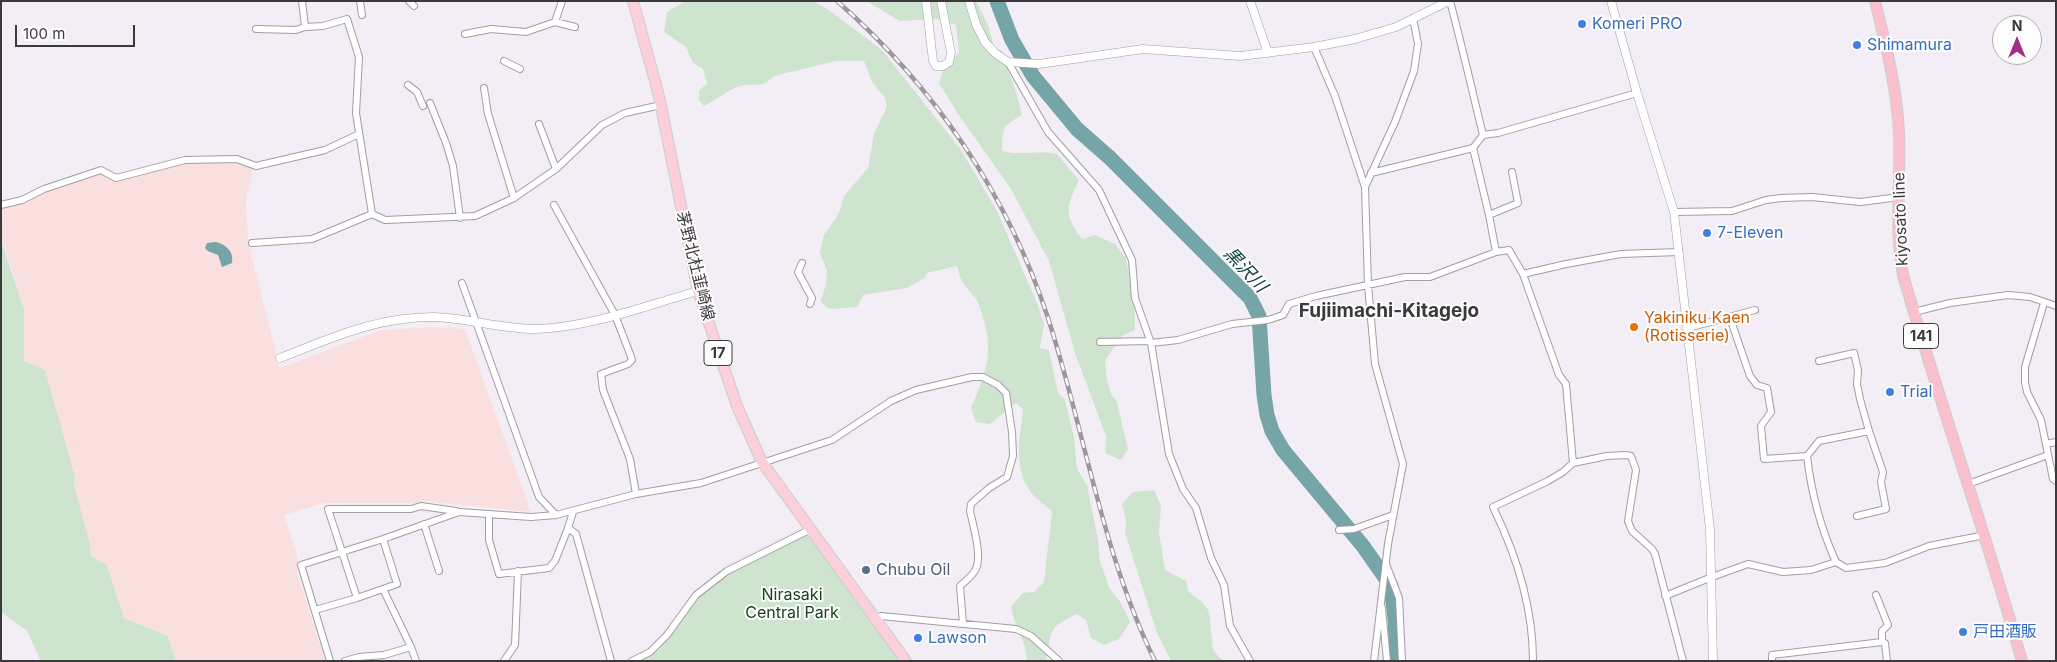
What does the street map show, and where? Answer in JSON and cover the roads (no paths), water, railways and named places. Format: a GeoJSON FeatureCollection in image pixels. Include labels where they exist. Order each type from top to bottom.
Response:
{"type":"FeatureCollection","features":[{"type":"Feature","properties":{"kind":"highway","name":"kiyosato line"},"geometry":{"type":"LineString","coordinates":[[1875,1],[1889,58],[1898,112],[1901,266],[1985,535],[2022,661]]}},
{"type":"Feature","properties":{"kind":"main road","name":"茅野北杜韮崎線"},"geometry":{"type":"LineString","coordinates":[[633,1],[661,105],[698,291],[737,406],[762,462],[906,661]]}},
{"type":"Feature","properties":{"kind":"street"},"geometry":{"type":"LineString","coordinates":[[302,1],[305,28]]}},
{"type":"Feature","properties":{"kind":"street"},"geometry":{"type":"LineString","coordinates":[[360,1],[362,15]]}},
{"type":"Feature","properties":{"kind":"street"},"geometry":{"type":"LineString","coordinates":[[555,22],[562,1]]}},
{"type":"Feature","properties":{"kind":"street"},"geometry":{"type":"LineString","coordinates":[[926,1],[933,61],[936,66],[943,66],[949,62],[951,53],[941,1]]}},
{"type":"Feature","properties":{"kind":"street"},"geometry":{"type":"LineString","coordinates":[[969,1],[976,24],[985,42],[995,53],[1008,62],[1048,132],[1099,190],[1132,260],[1135,298],[1151,342],[1169,454],[1183,489],[1196,508],[1209,551],[1224,585],[1230,626],[1250,661]]}},
{"type":"Feature","properties":{"kind":"street"},"geometry":{"type":"LineString","coordinates":[[1250,1],[1268,52]]}},
{"type":"Feature","properties":{"kind":"street"},"geometry":{"type":"LineString","coordinates":[[1008,62],[1033,64],[1143,49],[1211,56],[1240,56],[1314,47],[1355,39],[1396,26],[1450,1],[1465,55],[1469,80],[1483,135]]}},
{"type":"Feature","properties":{"kind":"street"},"geometry":{"type":"LineString","coordinates":[[1611,1],[1636,93],[1674,212],[1710,529],[1713,661]]}},
{"type":"Feature","properties":{"kind":"street"},"geometry":{"type":"LineString","coordinates":[[1365,187],[1395,122],[1414,71],[1418,44],[1413,18]]}},
{"type":"Feature","properties":{"kind":"street"},"geometry":{"type":"LineString","coordinates":[[256,29],[296,30],[323,26],[347,19],[359,56],[356,113],[372,214]]}},
{"type":"Feature","properties":{"kind":"street"},"geometry":{"type":"LineString","coordinates":[[465,34],[491,29],[526,32],[555,22],[575,28]]}},
{"type":"Feature","properties":{"kind":"street"},"geometry":{"type":"LineString","coordinates":[[1314,47],[1335,96],[1365,187],[1368,285],[1375,364],[1404,464],[1393,515],[1374,661]]}},
{"type":"Feature","properties":{"kind":"street"},"geometry":{"type":"LineString","coordinates":[[504,60],[520,69]]}},
{"type":"Feature","properties":{"kind":"street"},"geometry":{"type":"LineString","coordinates":[[408,85],[417,92],[426,104],[446,143],[452,166],[460,218]]}},
{"type":"Feature","properties":{"kind":"street"},"geometry":{"type":"LineString","coordinates":[[484,88],[488,114],[514,198]]}},
{"type":"Feature","properties":{"kind":"street"},"geometry":{"type":"LineString","coordinates":[[1371,173],[1473,148],[1483,135],[1498,134],[1636,93]]}},
{"type":"Feature","properties":{"kind":"street"},"geometry":{"type":"LineString","coordinates":[[252,243],[312,239],[372,214],[385,220],[475,216],[514,198],[556,169],[602,126],[625,113],[661,105]]}},
{"type":"Feature","properties":{"kind":"street"},"geometry":{"type":"LineString","coordinates":[[539,124],[556,169]]}},
{"type":"Feature","properties":{"kind":"street"},"geometry":{"type":"LineString","coordinates":[[1,205],[22,200],[44,189],[101,170],[116,178],[185,160],[237,159],[256,166],[325,150],[359,134]]}},
{"type":"Feature","properties":{"kind":"street"},"geometry":{"type":"LineString","coordinates":[[1473,148],[1490,215],[1496,252]]}},
{"type":"Feature","properties":{"kind":"street"},"geometry":{"type":"LineString","coordinates":[[1490,215],[1518,203],[1512,172]]}},
{"type":"Feature","properties":{"kind":"street"},"geometry":{"type":"LineString","coordinates":[[1674,212],[1732,211],[1766,200],[1782,198],[1812,197],[1860,202],[1900,197]]}},
{"type":"Feature","properties":{"kind":"street"},"geometry":{"type":"LineString","coordinates":[[554,205],[615,314],[632,360],[628,364],[601,374],[604,390],[630,459],[636,494]]}},
{"type":"Feature","properties":{"kind":"street"},"geometry":{"type":"LineString","coordinates":[[1100,342],[1178,340],[1232,324],[1268,320],[1283,315],[1289,304],[1316,296],[1405,277],[1430,277],[1496,252],[1509,250],[1523,274],[1559,375],[1566,384],[1572,463]]}},
{"type":"Feature","properties":{"kind":"street"},"geometry":{"type":"LineString","coordinates":[[1523,274],[1621,254],[1679,252]]}},
{"type":"Feature","properties":{"kind":"street"},"geometry":{"type":"LineString","coordinates":[[802,263],[798,272],[812,298],[810,304]]}},
{"type":"Feature","properties":{"kind":"street"},"geometry":{"type":"LineString","coordinates":[[462,283],[539,497],[556,515]]}},
{"type":"Feature","properties":{"kind":"street"},"geometry":{"type":"LineString","coordinates":[[280,358],[367,324],[400,319],[434,318],[476,321],[535,329],[568,326],[698,291]]}},
{"type":"Feature","properties":{"kind":"street"},"geometry":{"type":"LineString","coordinates":[[1914,312],[1950,302],[2008,295],[2025,296],[2056,306]]}},
{"type":"Feature","properties":{"kind":"street"},"geometry":{"type":"LineString","coordinates":[[2044,303],[2025,367],[2027,392],[2041,420],[2053,480],[2056,481]]}},
{"type":"Feature","properties":{"kind":"street"},"geometry":{"type":"LineString","coordinates":[[1688,328],[1755,310]]}},
{"type":"Feature","properties":{"kind":"street"},"geometry":{"type":"LineString","coordinates":[[1730,318],[1750,376],[1757,385],[1768,388],[1771,412],[1761,426],[1764,459],[1807,456]]}},
{"type":"Feature","properties":{"kind":"street"},"geometry":{"type":"LineString","coordinates":[[1819,361],[1854,353],[1858,370],[1857,384],[1860,398],[1883,472],[1880,482],[1886,509],[1857,516]]}},
{"type":"Feature","properties":{"kind":"street"},"geometry":{"type":"LineString","coordinates":[[357,598],[328,509],[411,509],[421,506],[458,512],[532,517],[574,512],[636,494],[701,483],[832,440],[891,401],[916,390],[972,377],[983,377],[998,385],[1006,393],[1012,432],[1013,456],[1007,477],[989,488],[971,504],[970,511],[979,557],[978,566],[974,573],[960,586],[963,624]]}},
{"type":"Feature","properties":{"kind":"street"},"geometry":{"type":"LineString","coordinates":[[1869,431],[1819,441],[1807,456],[1809,472],[1827,541],[1836,562],[1846,568],[1886,563],[1929,546],[1985,535]]}},
{"type":"Feature","properties":{"kind":"street"},"geometry":{"type":"LineString","coordinates":[[2046,444],[2056,442]]}},
{"type":"Feature","properties":{"kind":"street"},"geometry":{"type":"LineString","coordinates":[[1533,661],[1532,622],[1526,596],[1507,535],[1493,507],[1548,481],[1564,472],[1572,463],[1607,456],[1626,455],[1631,456],[1636,470],[1628,521],[1632,531],[1655,554],[1683,661]]}},
{"type":"Feature","properties":{"kind":"street"},"geometry":{"type":"LineString","coordinates":[[1968,484],[2048,455]]}},
{"type":"Feature","properties":{"kind":"street"},"geometry":{"type":"LineString","coordinates":[[330,661],[301,565],[383,539],[458,512]]}},
{"type":"Feature","properties":{"kind":"street"},"geometry":{"type":"LineString","coordinates":[[489,514],[489,540],[500,574],[549,568],[555,561],[574,512]]}},
{"type":"Feature","properties":{"kind":"street"},"geometry":{"type":"LineString","coordinates":[[1342,531],[1354,529],[1393,515]]}},
{"type":"Feature","properties":{"kind":"street"},"geometry":{"type":"LineString","coordinates":[[424,524],[439,571]]}},
{"type":"Feature","properties":{"kind":"street"},"geometry":{"type":"LineString","coordinates":[[568,528],[576,534],[611,661]]}},
{"type":"Feature","properties":{"kind":"street"},"geometry":{"type":"LineString","coordinates":[[632,661],[650,652],[667,635],[696,595],[727,570],[811,529]]}},
{"type":"Feature","properties":{"kind":"street"},"geometry":{"type":"LineString","coordinates":[[315,610],[396,584],[383,539]]}},
{"type":"Feature","properties":{"kind":"street"},"geometry":{"type":"LineString","coordinates":[[1665,596],[1748,564],[1783,572],[1811,570],[1836,562]]}},
{"type":"Feature","properties":{"kind":"street"},"geometry":{"type":"LineString","coordinates":[[1386,565],[1399,598],[1402,661]]}},
{"type":"Feature","properties":{"kind":"street"},"geometry":{"type":"LineString","coordinates":[[504,661],[515,645],[518,572]]}},
{"type":"Feature","properties":{"kind":"street"},"geometry":{"type":"LineString","coordinates":[[383,589],[416,661]]}},
{"type":"Feature","properties":{"kind":"street"},"geometry":{"type":"LineString","coordinates":[[1876,595],[1888,625],[1882,631],[1882,642],[1884,643],[1887,661]]}},
{"type":"Feature","properties":{"kind":"street"},"geometry":{"type":"LineString","coordinates":[[1381,605],[1384,617],[1387,661]]}},
{"type":"Feature","properties":{"kind":"street"},"geometry":{"type":"LineString","coordinates":[[877,620],[881,616],[1016,629],[1031,636],[1059,661]]}},
{"type":"Feature","properties":{"kind":"street"},"geometry":{"type":"LineString","coordinates":[[1772,661],[1772,655],[1882,642]]}},
{"type":"Feature","properties":{"kind":"street"},"geometry":{"type":"LineString","coordinates":[[345,661],[359,657],[384,655],[411,647]]}},
{"type":"Feature","properties":{"kind":"water"},"geometry":{"type":"Polygon","coordinates":[[[216,242],[228,249],[232,255],[232,263],[222,267],[218,255],[205,248],[207,243],[216,242]]]}},
{"type":"Feature","properties":{"kind":"waterway","name":"黒沢川"},"geometry":{"type":"LineString","coordinates":[[997,1],[1012,40],[1033,76],[1077,129],[1110,158],[1250,298],[1259,316],[1264,395],[1272,431],[1283,450],[1363,546],[1391,586],[1397,661]]}},
{"type":"Feature","properties":{"kind":"railway"},"geometry":{"type":"LineString","coordinates":[[837,1],[872,34],[936,106],[964,145],[1012,229],[1048,318],[1121,578],[1155,661]]}},
{"type":"Feature","properties":{"kind":"place","name":"Komeri PRO"},"geometry":{"type":"Point","coordinates":[1582,24]}},
{"type":"Feature","properties":{"kind":"place","name":"Shimamura"},"geometry":{"type":"Point","coordinates":[1857,45]}},
{"type":"Feature","properties":{"kind":"place","name":"7-Eleven"},"geometry":{"type":"Point","coordinates":[1707,233]}},
{"type":"Feature","properties":{"kind":"place","name":"Yakiniku Kaen (Rotisserie)"},"geometry":{"type":"Point","coordinates":[1634,327]}},
{"type":"Feature","properties":{"kind":"place","name":"Trial"},"geometry":{"type":"Point","coordinates":[1890,392]}},
{"type":"Feature","properties":{"kind":"place","name":"Chubu Oil"},"geometry":{"type":"Point","coordinates":[866,570]}},
{"type":"Feature","properties":{"kind":"place","name":"戸田酒販"},"geometry":{"type":"Point","coordinates":[1963,632]}},
{"type":"Feature","properties":{"kind":"place","name":"Lawson"},"geometry":{"type":"Point","coordinates":[918,638]}},
{"type":"Feature","properties":{"kind":"district","name":"Fujiimachi-Kitagejo"},"geometry":{"type":"Point","coordinates":[1389,311]}},
{"type":"Feature","properties":{"kind":"park label","name":"Nirasaki Central Park"},"geometry":{"type":"Point","coordinates":[792,604]}}]}
